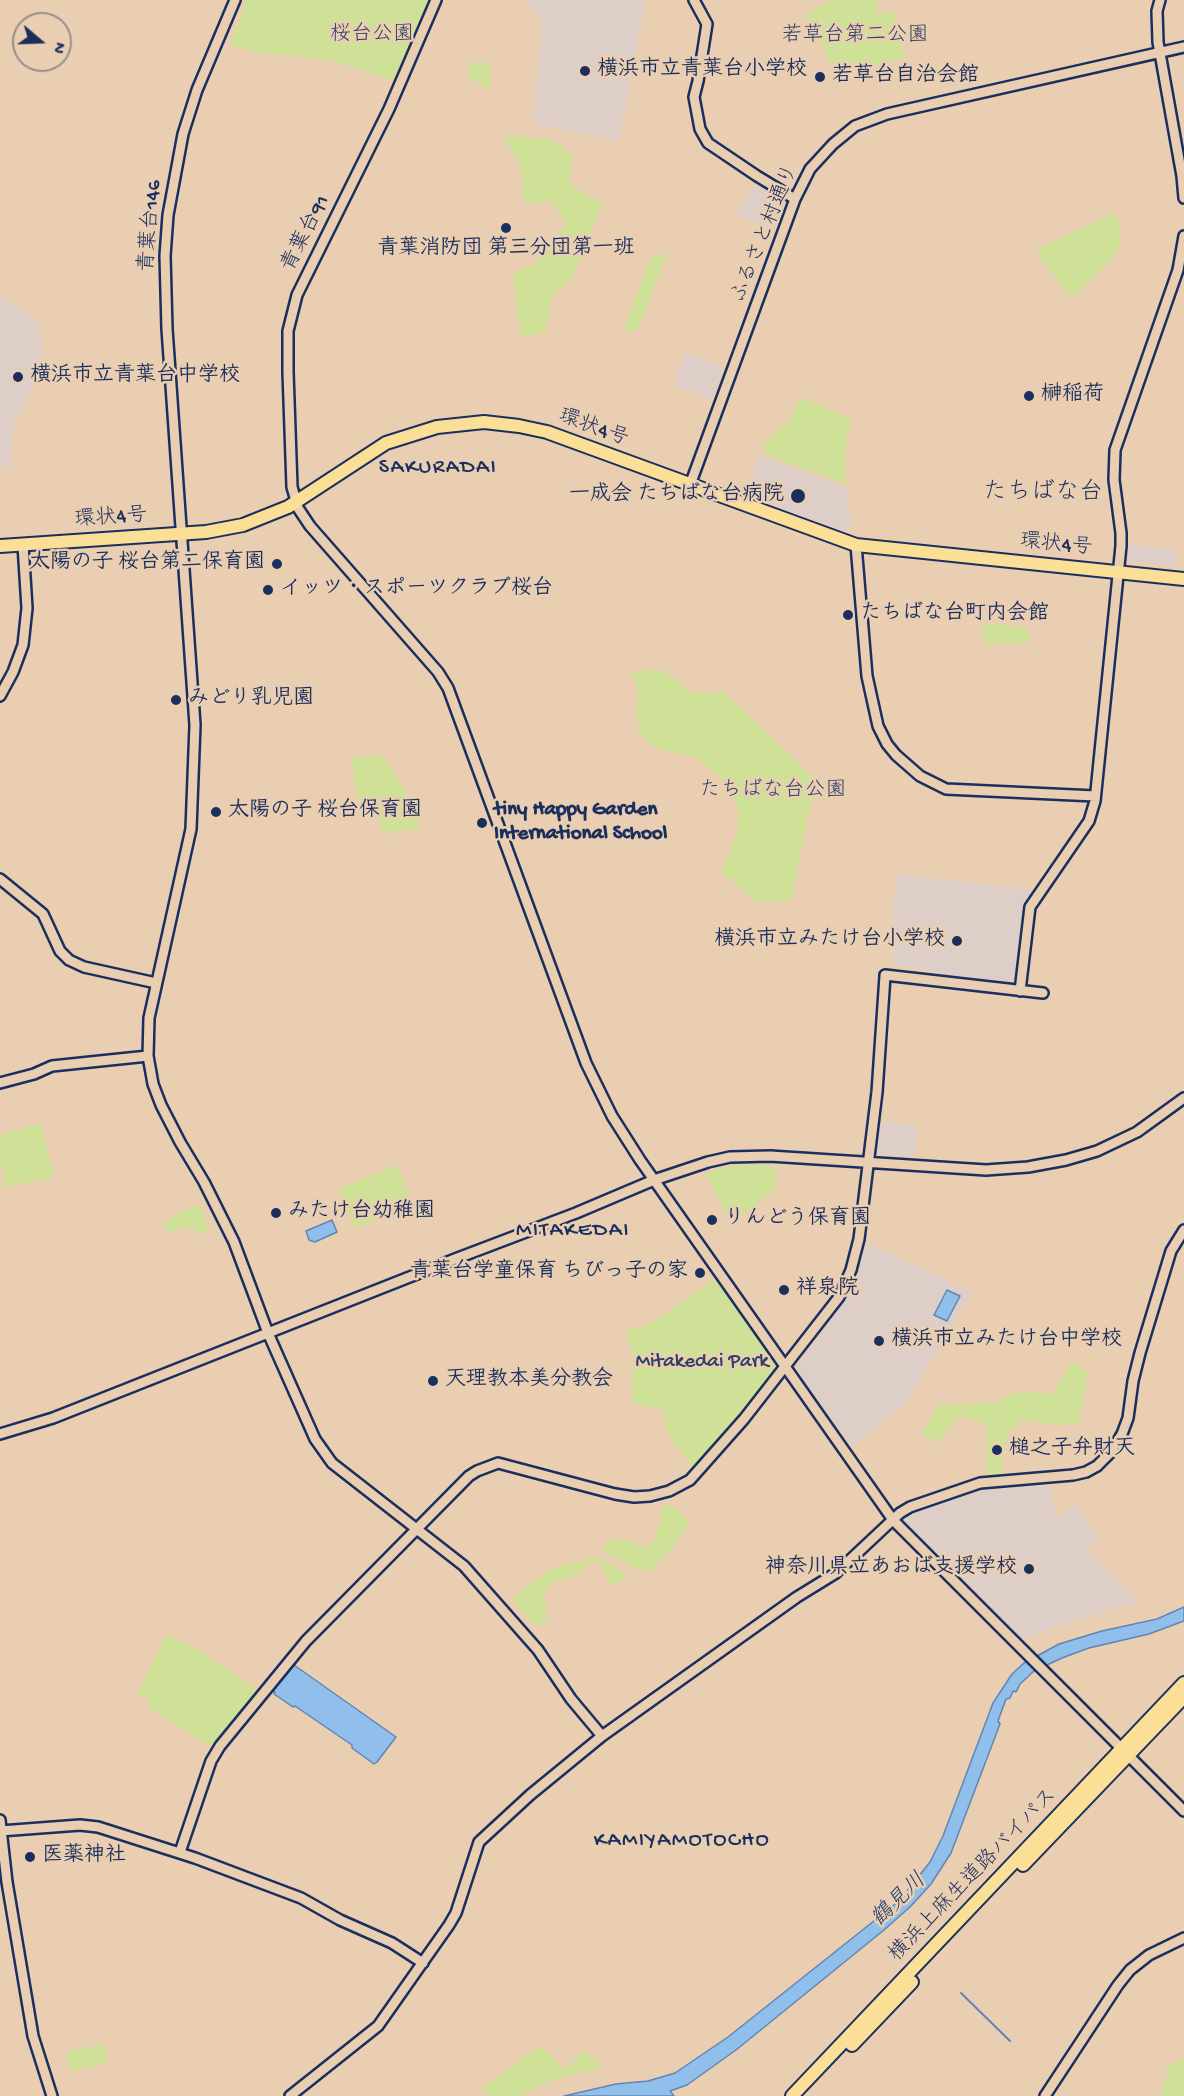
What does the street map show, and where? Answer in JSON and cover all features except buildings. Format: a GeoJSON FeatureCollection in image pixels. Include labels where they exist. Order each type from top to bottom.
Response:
{"type":"FeatureCollection","features":[{"type":"Feature","properties":{"kind":"main road","name":"環状4号"},"geometry":{"type":"LineString","coordinates":[[0,546],[218,530],[243,525],[274,514],[386,443],[437,427],[474,422],[519,426],[547,432],[856,545],[1184,579]]}},
{"type":"Feature","properties":{"kind":"main road","name":"横浜上麻生道路バイパス"},"geometry":{"type":"LineString","coordinates":[[803,2096],[1126,1752],[1184,1683]]}},
{"type":"Feature","properties":{"kind":"main road","name":"横浜上麻生道路バイパス"},"geometry":{"type":"LineString","coordinates":[[792,2096],[1126,1752],[1184,1697]]}},
{"type":"Feature","properties":{"kind":"street","name":"青葉台146"},"geometry":{"type":"LineString","coordinates":[[236,0],[197,90],[183,134],[168,215],[166,292],[195,725],[190,829],[149,1018],[148,1056],[153,1084],[161,1105],[234,1242],[268,1333],[315,1439],[332,1463],[465,1566],[538,1650],[571,1700],[602,1736]]}},
{"type":"Feature","properties":{"kind":"street","name":"青葉台91"},"geometry":{"type":"LineString","coordinates":[[296,501],[292,488],[288,331],[297,295],[389,109],[436,0]]}},
{"type":"Feature","properties":{"kind":"street"},"geometry":{"type":"LineString","coordinates":[[694,0],[707,24],[694,97],[699,129],[708,143],[795,199]]}},
{"type":"Feature","properties":{"kind":"street"},"geometry":{"type":"LineString","coordinates":[[1160,0],[1157,11],[1159,52],[1184,198]]}},
{"type":"Feature","properties":{"kind":"street","name":"ふるさと村通り"},"geometry":{"type":"LineString","coordinates":[[690,485],[795,199],[818,158],[833,144],[855,126],[887,114],[1184,47]]}},
{"type":"Feature","properties":{"kind":"street"},"geometry":{"type":"LineString","coordinates":[[1020,991],[1030,907],[1089,821],[1095,796],[1119,572],[1121,533],[1115,489],[1115,450],[1178,270],[1184,236]]}},
{"type":"Feature","properties":{"kind":"street"},"geometry":{"type":"LineString","coordinates":[[296,501],[310,525],[438,672],[448,688],[589,1069],[617,1124],[654,1180],[893,1520],[1184,1811]]}},
{"type":"Feature","properties":{"kind":"street"},"geometry":{"type":"LineString","coordinates":[[0,696],[13,672],[23,645],[27,608],[23,545]]}},
{"type":"Feature","properties":{"kind":"street"},"geometry":{"type":"LineString","coordinates":[[856,545],[868,678],[878,726],[887,744],[896,755],[920,776],[946,789],[1095,796]]}},
{"type":"Feature","properties":{"kind":"street"},"geometry":{"type":"LineString","coordinates":[[0,879],[43,914],[60,951],[69,960],[84,967],[156,983]]}},
{"type":"Feature","properties":{"kind":"street"},"geometry":{"type":"LineString","coordinates":[[180,1852],[211,1761],[219,1746],[306,1641],[469,1476],[498,1464],[624,1496],[650,1496],[669,1491],[690,1480],[710,1459],[785,1367],[838,1298],[851,1270],[859,1239],[877,1092],[885,976],[1043,993]]}},
{"type":"Feature","properties":{"kind":"street"},"geometry":{"type":"LineString","coordinates":[[0,1083],[34,1074],[52,1066],[148,1056]]}},
{"type":"Feature","properties":{"kind":"street"},"geometry":{"type":"LineString","coordinates":[[0,1434],[53,1418],[576,1213],[654,1180],[708,1162],[730,1157],[770,1156],[986,1170],[1028,1167],[1097,1151],[1137,1132],[1184,1098]]}},
{"type":"Feature","properties":{"kind":"street"},"geometry":{"type":"LineString","coordinates":[[290,2096],[373,2032],[439,1942],[456,1912],[479,1842],[530,1795],[602,1736],[797,1597],[836,1573],[910,1507],[980,1483],[1073,1475],[1097,1466],[1111,1452],[1128,1418],[1133,1381],[1143,1343],[1172,1251],[1184,1230]]}},
{"type":"Feature","properties":{"kind":"street"},"geometry":{"type":"LineString","coordinates":[[0,1820],[33,2036],[52,2096]]}},
{"type":"Feature","properties":{"kind":"street"},"geometry":{"type":"LineString","coordinates":[[0,1831],[80,1825],[98,1827],[180,1852],[301,1898],[340,1920],[392,1943],[423,1963]]}},
{"type":"Feature","properties":{"kind":"street"},"geometry":{"type":"LineString","coordinates":[[1045,2096],[1130,1970],[1149,1954],[1184,1938]]}},
{"type":"Feature","properties":{"kind":"shaded area","name":"横浜市立青葉台小学校"},"geometry":{"type":"Polygon","coordinates":[[[526,0],[646,0],[619,139],[616,141],[536,124],[534,119],[542,24],[539,15],[527,4],[526,0]]]}},
{"type":"Feature","properties":{"kind":"shaded area"},"geometry":{"type":"Polygon","coordinates":[[[758,184],[786,203],[776,229],[737,215],[753,187],[758,184]]]}},
{"type":"Feature","properties":{"kind":"shaded area","name":"横浜市立青葉台中学校"},"geometry":{"type":"Polygon","coordinates":[[[0,297],[27,311],[35,319],[39,325],[43,347],[33,385],[13,429],[9,469],[0,466],[0,297]]]}},
{"type":"Feature","properties":{"kind":"shaded area"},"geometry":{"type":"Polygon","coordinates":[[[685,353],[724,367],[712,400],[674,386],[685,353]]]}},
{"type":"Feature","properties":{"kind":"shaded area","name":"一成会 たちばな台病院"},"geometry":{"type":"Polygon","coordinates":[[[759,455],[847,488],[851,530],[845,532],[749,498],[747,493],[759,455]]]}},
{"type":"Feature","properties":{"kind":"shaded area"},"geometry":{"type":"Polygon","coordinates":[[[1127,545],[1176,550],[1174,566],[1128,561],[1127,545]]]}},
{"type":"Feature","properties":{"kind":"shaded area","name":"横浜市立みたけ台小学校"},"geometry":{"type":"Polygon","coordinates":[[[898,874],[1033,890],[1025,904],[1017,981],[1013,984],[952,976],[894,964],[893,907],[898,874]]]}},
{"type":"Feature","properties":{"kind":"shaded area"},"geometry":{"type":"Polygon","coordinates":[[[879,1121],[917,1125],[915,1157],[880,1155],[874,1151],[879,1121]]]}},
{"type":"Feature","properties":{"kind":"shaded area","name":"横浜市立みたけ台中学校"},"geometry":{"type":"Polygon","coordinates":[[[866,1243],[972,1292],[905,1404],[854,1445],[850,1444],[798,1374],[798,1365],[847,1294],[866,1243]]]}},
{"type":"Feature","properties":{"kind":"shaded area","name":"神奈川県立あおば支援学校"},"geometry":{"type":"Polygon","coordinates":[[[1047,1483],[1059,1518],[1075,1505],[1098,1539],[1087,1550],[1140,1602],[1103,1611],[1103,1613],[1059,1625],[1023,1639],[1008,1628],[981,1601],[983,1598],[903,1522],[903,1519],[936,1502],[988,1487],[1047,1483]]]}},
{"type":"Feature","properties":{"kind":"green space","name":"桜台公園"},"geometry":{"type":"Polygon","coordinates":[[[247,0],[429,0],[393,80],[390,80],[331,60],[257,52],[232,46],[231,42],[247,0]]]}},
{"type":"Feature","properties":{"kind":"green space","name":"若草台第二公園"},"geometry":{"type":"Polygon","coordinates":[[[831,0],[876,0],[878,15],[895,11],[905,58],[867,67],[836,79],[822,44],[805,20],[807,14],[831,0]]]}},
{"type":"Feature","properties":{"kind":"green space"},"geometry":{"type":"Polygon","coordinates":[[[479,60],[490,65],[491,89],[466,77],[472,62],[477,64],[479,60]]]}},
{"type":"Feature","properties":{"kind":"green space"},"geometry":{"type":"Polygon","coordinates":[[[516,135],[552,140],[572,154],[569,184],[603,204],[570,281],[552,295],[545,332],[530,336],[520,335],[513,273],[536,263],[566,224],[551,200],[524,203],[521,166],[503,136],[516,135]]]}},
{"type":"Feature","properties":{"kind":"green space"},"geometry":{"type":"Polygon","coordinates":[[[1110,215],[1115,215],[1120,225],[1120,244],[1116,255],[1074,296],[1069,296],[1037,253],[1040,248],[1110,215]]]}},
{"type":"Feature","properties":{"kind":"green space"},"geometry":{"type":"Polygon","coordinates":[[[661,253],[665,258],[639,328],[628,332],[625,327],[650,258],[661,253]]]}},
{"type":"Feature","properties":{"kind":"green space"},"geometry":{"type":"Polygon","coordinates":[[[800,397],[852,419],[847,437],[846,484],[764,454],[766,441],[790,421],[800,397]]]}},
{"type":"Feature","properties":{"kind":"green space"},"geometry":{"type":"Polygon","coordinates":[[[996,624],[1029,629],[1028,643],[987,644],[980,626],[996,624]]]}},
{"type":"Feature","properties":{"kind":"green space","name":"たちばな台公園"},"geometry":{"type":"Polygon","coordinates":[[[651,669],[664,671],[693,693],[710,694],[722,690],[819,784],[810,807],[791,899],[758,903],[721,872],[736,835],[739,814],[736,804],[725,782],[698,758],[658,749],[645,741],[639,729],[636,711],[637,686],[630,673],[651,669]]]}},
{"type":"Feature","properties":{"kind":"green space"},"geometry":{"type":"Polygon","coordinates":[[[372,755],[383,757],[406,791],[420,828],[384,834],[377,815],[362,819],[351,763],[352,758],[372,755]]]}},
{"type":"Feature","properties":{"kind":"green space"},"geometry":{"type":"Polygon","coordinates":[[[37,1124],[41,1125],[54,1177],[6,1187],[0,1157],[0,1135],[37,1124]]]}},
{"type":"Feature","properties":{"kind":"green space"},"geometry":{"type":"Polygon","coordinates":[[[756,1164],[777,1167],[775,1190],[732,1221],[705,1173],[730,1166],[756,1164]]]}},
{"type":"Feature","properties":{"kind":"green space"},"geometry":{"type":"Polygon","coordinates":[[[398,1165],[410,1200],[408,1206],[355,1228],[339,1188],[398,1165]]]}},
{"type":"Feature","properties":{"kind":"green space"},"geometry":{"type":"Polygon","coordinates":[[[199,1205],[210,1232],[202,1234],[191,1228],[182,1227],[170,1234],[165,1228],[166,1221],[182,1211],[199,1205]]]}},
{"type":"Feature","properties":{"kind":"green space","name":"Mitakedai Park"},"geometry":{"type":"Polygon","coordinates":[[[717,1278],[781,1367],[694,1470],[667,1433],[664,1410],[632,1403],[634,1356],[625,1331],[650,1324],[717,1278]]]}},
{"type":"Feature","properties":{"kind":"green space"},"geometry":{"type":"Polygon","coordinates":[[[1072,1361],[1088,1372],[1078,1424],[1059,1425],[1021,1420],[1006,1437],[1001,1476],[986,1477],[987,1424],[960,1416],[936,1443],[922,1434],[939,1405],[992,1403],[1015,1393],[1037,1391],[1051,1395],[1072,1361]]]}},
{"type":"Feature","properties":{"kind":"green space"},"geometry":{"type":"Polygon","coordinates":[[[671,1505],[689,1525],[668,1552],[649,1571],[637,1569],[603,1551],[606,1543],[612,1539],[629,1541],[643,1547],[651,1545],[662,1518],[661,1507],[671,1505]]]}},
{"type":"Feature","properties":{"kind":"green space"},"geometry":{"type":"Polygon","coordinates":[[[592,1558],[611,1564],[627,1576],[611,1586],[603,1565],[595,1561],[588,1564],[579,1574],[551,1583],[544,1593],[547,1623],[534,1625],[513,1601],[515,1595],[553,1568],[592,1558]]]}},
{"type":"Feature","properties":{"kind":"green space"},"geometry":{"type":"Polygon","coordinates":[[[166,1635],[197,1649],[259,1692],[215,1743],[209,1745],[148,1707],[149,1698],[137,1695],[166,1635]]]}},
{"type":"Feature","properties":{"kind":"green space"},"geometry":{"type":"Polygon","coordinates":[[[104,2044],[108,2063],[70,2071],[66,2052],[104,2044]]]}},
{"type":"Feature","properties":{"kind":"green space"},"geometry":{"type":"Polygon","coordinates":[[[539,2046],[565,2069],[585,2050],[602,2068],[569,2075],[543,2084],[520,2096],[489,2096],[482,2088],[539,2046]]]}},
{"type":"Feature","properties":{"kind":"green space"},"geometry":{"type":"Polygon","coordinates":[[[1184,2058],[1184,2096],[1161,2096],[1169,2066],[1184,2058]]]}},
{"type":"Feature","properties":{"kind":"water"},"geometry":{"type":"Polygon","coordinates":[[[332,1220],[337,1232],[315,1242],[309,1240],[306,1231],[332,1220]]]}},
{"type":"Feature","properties":{"kind":"water"},"geometry":{"type":"Polygon","coordinates":[[[947,1290],[960,1296],[947,1321],[934,1315],[947,1290]]]}},
{"type":"Feature","properties":{"kind":"water","name":"鶴見川"},"geometry":{"type":"Polygon","coordinates":[[[1184,1607],[1184,1621],[1149,1634],[1089,1648],[1062,1658],[1034,1671],[1020,1684],[1016,1692],[1013,1691],[1010,1698],[1006,1699],[998,1721],[1000,1724],[951,1853],[931,1884],[884,1930],[736,2050],[687,2085],[670,2091],[674,2096],[564,2096],[616,2084],[648,2081],[675,2073],[728,2037],[899,1901],[930,1862],[943,1836],[993,1703],[1012,1674],[1024,1663],[1059,1644],[1102,1631],[1157,1619],[1184,1607]]]}},
{"type":"Feature","properties":{"kind":"water"},"geometry":{"type":"Polygon","coordinates":[[[294,1665],[396,1737],[377,1762],[374,1764],[352,1748],[352,1745],[274,1694],[275,1692],[272,1691],[294,1665]]]}},
{"type":"Feature","properties":{"kind":"waterway"},"geometry":{"type":"LineString","coordinates":[[961,1993],[1010,2041]]}},
{"type":"Feature","properties":{"kind":"place","name":"横浜市立青葉台小学校"},"geometry":{"type":"Point","coordinates":[585,71]}},
{"type":"Feature","properties":{"kind":"place","name":"若草台自治会館"},"geometry":{"type":"Point","coordinates":[820,77]}},
{"type":"Feature","properties":{"kind":"place","name":"青葉消防団 第三分団第一班"},"geometry":{"type":"Point","coordinates":[506,228]}},
{"type":"Feature","properties":{"kind":"place","name":"横浜市立青葉台中学校"},"geometry":{"type":"Point","coordinates":[18,377]}},
{"type":"Feature","properties":{"kind":"place","name":"榊稲荷"},"geometry":{"type":"Point","coordinates":[1029,396]}},
{"type":"Feature","properties":{"kind":"place","name":"一成会 たちばな台病院"},"geometry":{"type":"Point","coordinates":[798,496]}},
{"type":"Feature","properties":{"kind":"place","name":"太陽の子 桜台第二保育園"},"geometry":{"type":"Point","coordinates":[277,564]}},
{"type":"Feature","properties":{"kind":"place","name":"イッツ・スポーツクラブ桜台"},"geometry":{"type":"Point","coordinates":[268,590]}},
{"type":"Feature","properties":{"kind":"place","name":"たちばな台町内会館"},"geometry":{"type":"Point","coordinates":[848,615]}},
{"type":"Feature","properties":{"kind":"place","name":"みどり乳児園"},"geometry":{"type":"Point","coordinates":[176,700]}},
{"type":"Feature","properties":{"kind":"place","name":"太陽の子 桜台保育園"},"geometry":{"type":"Point","coordinates":[216,812]}},
{"type":"Feature","properties":{"kind":"place","name":"tiny Happy Garden International School"},"geometry":{"type":"Point","coordinates":[482,823]}},
{"type":"Feature","properties":{"kind":"place","name":"横浜市立みたけ台小学校"},"geometry":{"type":"Point","coordinates":[957,941]}},
{"type":"Feature","properties":{"kind":"place","name":"みたけ台幼稚園"},"geometry":{"type":"Point","coordinates":[276,1213]}},
{"type":"Feature","properties":{"kind":"place","name":"りんどう保育園"},"geometry":{"type":"Point","coordinates":[712,1220]}},
{"type":"Feature","properties":{"kind":"place","name":"青葉台学童保育 ちびっ子の家"},"geometry":{"type":"Point","coordinates":[700,1273]}},
{"type":"Feature","properties":{"kind":"place","name":"祥泉院"},"geometry":{"type":"Point","coordinates":[784,1290]}},
{"type":"Feature","properties":{"kind":"place","name":"横浜市立みたけ台中学校"},"geometry":{"type":"Point","coordinates":[879,1341]}},
{"type":"Feature","properties":{"kind":"place","name":"天理教本美分教会"},"geometry":{"type":"Point","coordinates":[433,1381]}},
{"type":"Feature","properties":{"kind":"place","name":"槌之子弁財天"},"geometry":{"type":"Point","coordinates":[997,1450]}},
{"type":"Feature","properties":{"kind":"place","name":"神奈川県立あおば支援学校"},"geometry":{"type":"Point","coordinates":[1029,1569]}},
{"type":"Feature","properties":{"kind":"place","name":"医薬神社"},"geometry":{"type":"Point","coordinates":[30,1857]}},
{"type":"Feature","properties":{"kind":"district","name":"SAKURADAI"},"geometry":{"type":"Point","coordinates":[438,469]}},
{"type":"Feature","properties":{"kind":"district","name":"たちばな台"},"geometry":{"type":"Point","coordinates":[1043,494]}},
{"type":"Feature","properties":{"kind":"district","name":"MITAKEDAI"},"geometry":{"type":"Point","coordinates":[573,1232]}},
{"type":"Feature","properties":{"kind":"district","name":"KAMIYAMOTOCHO"},"geometry":{"type":"Point","coordinates":[682,1842]}}]}
